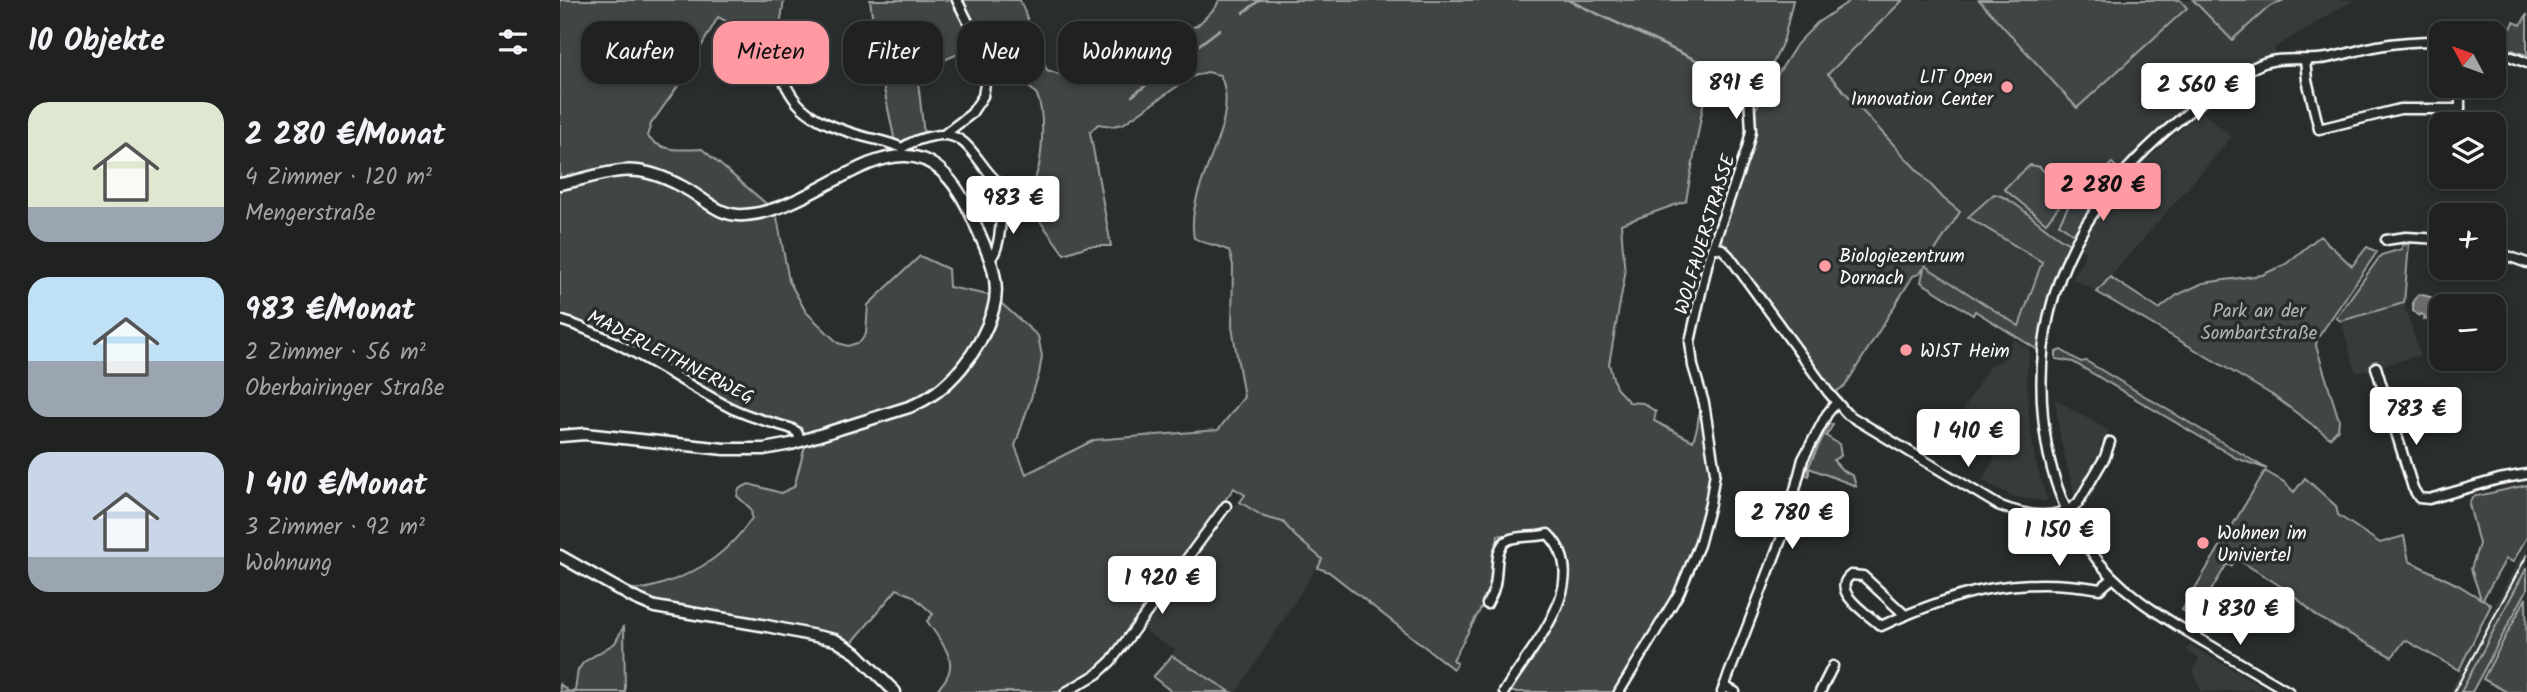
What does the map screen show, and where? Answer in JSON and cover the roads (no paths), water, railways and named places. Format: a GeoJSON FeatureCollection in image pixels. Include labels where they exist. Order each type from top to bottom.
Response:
{"type":"FeatureCollection","features":[{"type":"Feature","properties":{"kind":"street"},"geometry":{"type":"LineString","coordinates":[[560,184],[611,171],[626,169],[646,172],[682,186],[714,209],[742,216],[775,209],[874,162],[902,152],[916,141],[946,133],[971,114],[983,96],[985,84],[980,46],[957,0]]}},
{"type":"Feature","properties":{"kind":"street"},"geometry":{"type":"LineString","coordinates":[[2289,692],[2278,689],[2157,614],[2129,594],[2090,552],[2066,510],[2045,439],[2041,398],[2042,356],[2048,317],[2061,272],[2091,215],[2126,170],[2176,122],[2245,72],[2274,60],[2328,58],[2401,42],[2429,41]]}},
{"type":"Feature","properties":{"kind":"street"},"geometry":{"type":"LineString","coordinates":[[2506,55],[2527,63]]}},
{"type":"Feature","properties":{"kind":"street"},"geometry":{"type":"LineString","coordinates":[[2305,60],[2306,80],[2319,129],[2400,109],[2460,109],[2460,98]]}},
{"type":"Feature","properties":{"kind":"street"},"geometry":{"type":"LineString","coordinates":[[560,436],[585,434],[724,449],[764,449],[801,441],[925,401],[952,378],[976,346],[990,319],[997,284],[990,259],[964,198],[954,182],[931,164],[840,129],[800,107],[790,96],[785,84]]}},
{"type":"Feature","properties":{"kind":"street","name":"WOLFAUERSTRASSE"},"geometry":{"type":"LineString","coordinates":[[1619,692],[1679,593],[1699,545],[1710,504],[1715,472],[1704,403],[1693,366],[1690,342],[1713,247],[1747,148],[1751,131],[1749,96]]}},
{"type":"Feature","properties":{"kind":"street"},"geometry":{"type":"LineString","coordinates":[[946,133],[965,143],[990,176],[1000,184],[1002,197],[998,244],[990,259]]}},
{"type":"Feature","properties":{"kind":"street"},"geometry":{"type":"LineString","coordinates":[[2386,240],[2406,237],[2429,238]]}},
{"type":"Feature","properties":{"kind":"street"},"geometry":{"type":"LineString","coordinates":[[1713,247],[1722,249],[1729,256],[1836,403],[1847,414],[1998,505],[2036,515],[2066,510],[2078,503],[2105,457],[2110,442]]}},
{"type":"Feature","properties":{"kind":"street"},"geometry":{"type":"LineString","coordinates":[[2506,255],[2527,263]]}},
{"type":"Feature","properties":{"kind":"street","name":"MADERLEITHNERWEG"},"geometry":{"type":"LineString","coordinates":[[560,320],[612,340],[730,408],[797,432],[801,441]]}},
{"type":"Feature","properties":{"kind":"street"},"geometry":{"type":"LineString","coordinates":[[2376,367],[2413,488],[2419,498],[2429,499],[2527,474]]}},
{"type":"Feature","properties":{"kind":"street"},"geometry":{"type":"LineString","coordinates":[[1735,692],[1723,689],[1784,532],[1803,459],[1827,414],[1836,403]]}},
{"type":"Feature","properties":{"kind":"street"},"geometry":{"type":"LineString","coordinates":[[1066,692],[1097,674],[1111,661],[1226,506]]}},
{"type":"Feature","properties":{"kind":"street"},"geometry":{"type":"LineString","coordinates":[[1487,604],[1495,587],[1499,552],[1503,543],[1512,539],[1548,534],[1557,545],[1563,561],[1564,577],[1560,595],[1543,634],[1504,692]]}},
{"type":"Feature","properties":{"kind":"street"},"geometry":{"type":"LineString","coordinates":[[560,556],[654,607],[767,625],[835,640],[856,653],[895,692]]}},
{"type":"Feature","properties":{"kind":"street"},"geometry":{"type":"LineString","coordinates":[[1905,615],[1863,576],[1851,575],[1845,580],[1843,587],[1846,595],[1881,626],[1959,595],[1996,587],[2057,583],[2100,589],[2113,578]]}},
{"type":"Feature","properties":{"kind":"street"},"geometry":{"type":"LineString","coordinates":[[1820,692],[1833,666]]}},
{"type":"Feature","properties":{"kind":"waterway"},"geometry":{"type":"LineString","coordinates":[[1243,13],[1260,0]]}},
{"type":"Feature","properties":{"kind":"waterway"},"geometry":{"type":"LineString","coordinates":[[1568,0],[1745,83]]}},
{"type":"Feature","properties":{"kind":"waterway"},"geometry":{"type":"LineString","coordinates":[[1132,96],[1220,29]]}},
{"type":"Feature","properties":{"kind":"tram line"},"geometry":{"type":"LineString","coordinates":[[2454,692],[2527,555]]}},
{"type":"Feature","properties":{"kind":"place","name":"LIT Open Innovation Center"},"geometry":{"type":"Point","coordinates":[2007,87]}},
{"type":"Feature","properties":{"kind":"place","name":"Biologiezentrum Dornach"},"geometry":{"type":"Point","coordinates":[1825,266]}},
{"type":"Feature","properties":{"kind":"place","name":"WIST Heim"},"geometry":{"type":"Point","coordinates":[1906,350]}},
{"type":"Feature","properties":{"kind":"place","name":"Wohnen im Univiertel"},"geometry":{"type":"Point","coordinates":[2203,543]}},
{"type":"Feature","properties":{"kind":"park label","name":"Park an der Sombartstraße"},"geometry":{"type":"Point","coordinates":[2259,321]}}]}
